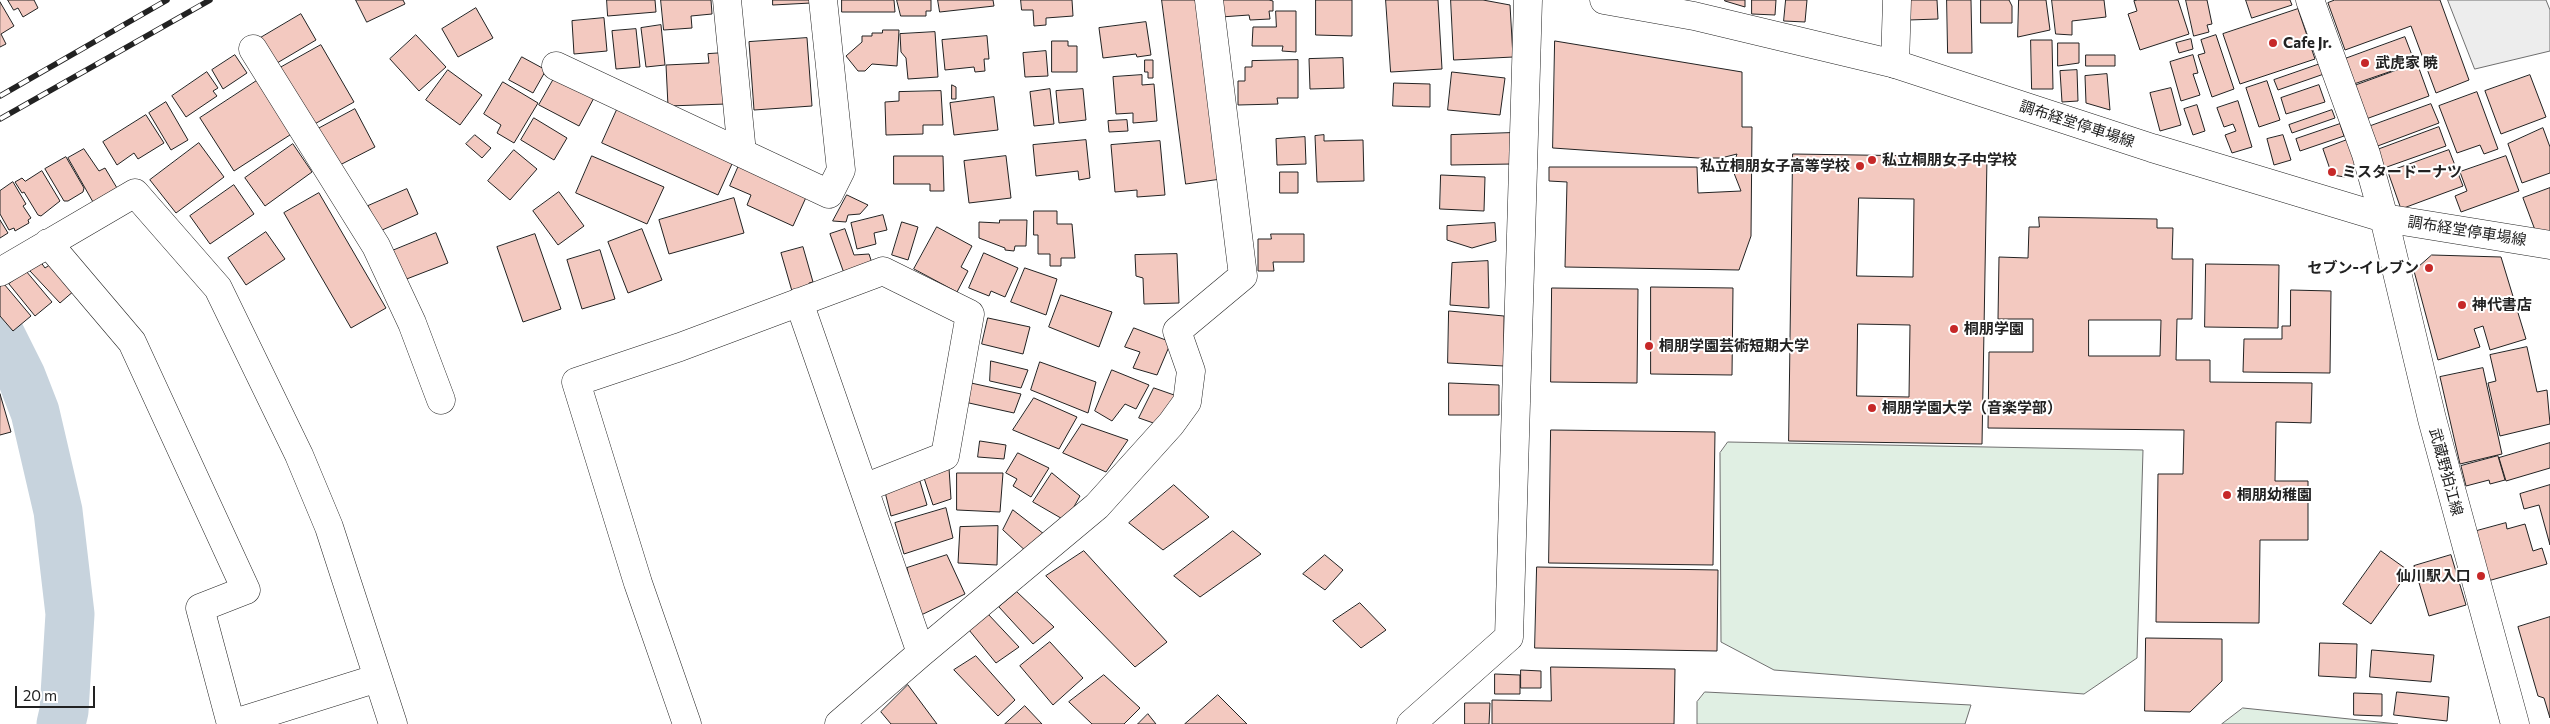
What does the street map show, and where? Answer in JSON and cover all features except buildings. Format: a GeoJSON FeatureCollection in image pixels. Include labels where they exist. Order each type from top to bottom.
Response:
{"type":"FeatureCollection","features":[{"type":"Feature","properties":{"kind":"street"},"geometry":{"type":"LineString","coordinates":[[727,0],[742,153]]}},
{"type":"Feature","properties":{"kind":"street"},"geometry":{"type":"LineString","coordinates":[[556,66],[829,194],[841,170],[822,0]]}},
{"type":"Feature","properties":{"kind":"street"},"geometry":{"type":"LineString","coordinates":[[839,724],[920,652],[1097,506],[1170,424],[1187,402],[1191,371],[1177,331],[1243,276],[1209,0]]}},
{"type":"Feature","properties":{"kind":"street"},"geometry":{"type":"LineString","coordinates":[[1411,724],[1509,637],[1528,0]]}},
{"type":"Feature","properties":{"kind":"street","name":"調布経堂停車場線"},"geometry":{"type":"LineString","coordinates":[[1604,0],[1694,16],[1895,64],[2152,148],[2384,218],[2550,245]]}},
{"type":"Feature","properties":{"kind":"street"},"geometry":{"type":"LineString","coordinates":[[1895,64],[1897,0]]}},
{"type":"Feature","properties":{"kind":"street","name":"武蔵野狛江線"},"geometry":{"type":"LineString","coordinates":[[2310,0],[2366,154],[2384,218],[2432,420],[2515,724]]}},
{"type":"Feature","properties":{"kind":"street"},"geometry":{"type":"LineString","coordinates":[[252,49],[376,246],[412,323],[441,400]]}},
{"type":"Feature","properties":{"kind":"street"},"geometry":{"type":"LineString","coordinates":[[0,272],[135,193],[218,288],[299,455],[329,527],[394,724]]}},
{"type":"Feature","properties":{"kind":"street"},"geometry":{"type":"LineString","coordinates":[[48,243],[132,342],[246,590],[200,608],[231,724],[378,678]]}},
{"type":"Feature","properties":{"kind":"street"},"geometry":{"type":"LineString","coordinates":[[687,724],[638,583],[576,382],[680,347],[883,272],[970,314],[945,456],[864,488]]}},
{"type":"Feature","properties":{"kind":"street"},"geometry":{"type":"LineString","coordinates":[[799,302],[920,652]]}},
{"type":"Feature","properties":{"kind":"green space"},"geometry":{"type":"Polygon","coordinates":[[[1728,442],[2143,450],[2137,658],[2084,694],[1774,670],[1721,642],[1720,453],[1728,442]]]}},
{"type":"Feature","properties":{"kind":"green space"},"geometry":{"type":"Polygon","coordinates":[[[1705,692],[1971,705],[1965,724],[1697,724],[1697,702],[1705,692]]]}},
{"type":"Feature","properties":{"kind":"green space"},"geometry":{"type":"Polygon","coordinates":[[[2243,708],[2398,724],[2222,724],[2243,708]]]}},
{"type":"Feature","properties":{"kind":"shaded area"},"geometry":{"type":"Polygon","coordinates":[[[2448,0],[2546,0],[2550,10],[2550,51],[2475,69],[2448,0]]]}},
{"type":"Feature","properties":{"kind":"waterway"},"geometry":{"type":"LineString","coordinates":[[0,334],[21,376],[35,412],[58,511],[70,614],[64,711],[61,724]]}},
{"type":"Feature","properties":{"kind":"railway"},"geometry":{"type":"LineString","coordinates":[[0,96],[167,0]]}},
{"type":"Feature","properties":{"kind":"railway"},"geometry":{"type":"LineString","coordinates":[[0,119],[210,0]]}},
{"type":"Feature","properties":{"kind":"place","name":"Cafe Jr."},"geometry":{"type":"Point","coordinates":[2273,43]}},
{"type":"Feature","properties":{"kind":"place","name":"武虎家 暁"},"geometry":{"type":"Point","coordinates":[2365,63]}},
{"type":"Feature","properties":{"kind":"place","name":"私立桐朋女子中学校"},"geometry":{"type":"Point","coordinates":[1872,160]}},
{"type":"Feature","properties":{"kind":"place","name":"私立桐朋女子高等学校"},"geometry":{"type":"Point","coordinates":[1860,166]}},
{"type":"Feature","properties":{"kind":"place","name":"ミスタードーナツ"},"geometry":{"type":"Point","coordinates":[2332,172]}},
{"type":"Feature","properties":{"kind":"place","name":"セブン-イレブン"},"geometry":{"type":"Point","coordinates":[2429,268]}},
{"type":"Feature","properties":{"kind":"place","name":"神代書店"},"geometry":{"type":"Point","coordinates":[2462,305]}},
{"type":"Feature","properties":{"kind":"place","name":"桐朋学園"},"geometry":{"type":"Point","coordinates":[1954,329]}},
{"type":"Feature","properties":{"kind":"place","name":"桐朋学園芸術短期大学"},"geometry":{"type":"Point","coordinates":[1649,346]}},
{"type":"Feature","properties":{"kind":"place","name":"桐朋学園大学（音楽学部）"},"geometry":{"type":"Point","coordinates":[1872,408]}},
{"type":"Feature","properties":{"kind":"place","name":"桐朋幼稚園"},"geometry":{"type":"Point","coordinates":[2227,495]}},
{"type":"Feature","properties":{"kind":"place","name":"仙川駅入口"},"geometry":{"type":"Point","coordinates":[2481,576]}}]}
